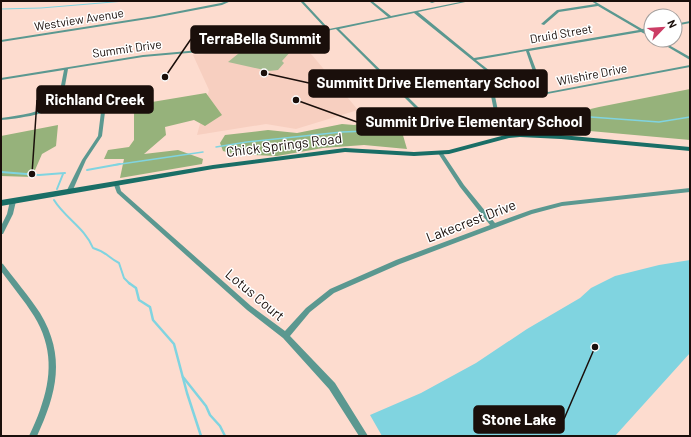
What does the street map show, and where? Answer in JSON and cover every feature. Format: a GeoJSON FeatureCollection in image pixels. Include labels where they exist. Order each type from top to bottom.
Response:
{"type":"FeatureCollection","features":[{"type":"Feature","properties":{"kind":"street","name":"Westview Avenue"},"geometry":{"type":"LineString","coordinates":[[1,41],[154,17],[213,6],[230,1]]}},
{"type":"Feature","properties":{"kind":"street"},"geometry":{"type":"LineString","coordinates":[[301,1],[328,30]]}},
{"type":"Feature","properties":{"kind":"street"},"geometry":{"type":"LineString","coordinates":[[370,1],[390,17]]}},
{"type":"Feature","properties":{"kind":"street"},"geometry":{"type":"LineString","coordinates":[[428,1],[441,7]]}},
{"type":"Feature","properties":{"kind":"street"},"geometry":{"type":"LineString","coordinates":[[432,2],[437,1],[441,7]]}},
{"type":"Feature","properties":{"kind":"street","name":"Summit Drive"},"geometry":{"type":"LineString","coordinates":[[1,78],[143,56],[245,47],[468,1]]}},
{"type":"Feature","properties":{"kind":"street"},"geometry":{"type":"LineString","coordinates":[[592,1],[642,30]]}},
{"type":"Feature","properties":{"kind":"street"},"geometry":{"type":"LineString","coordinates":[[624,1],[660,1]]}},
{"type":"Feature","properties":{"kind":"street"},"geometry":{"type":"LineString","coordinates":[[543,24],[558,11],[598,5]]}},
{"type":"Feature","properties":{"kind":"street"},"geometry":{"type":"LineString","coordinates":[[415,12],[474,59],[490,74],[496,111],[500,122],[509,136]]}},
{"type":"Feature","properties":{"kind":"street"},"geometry":{"type":"LineString","coordinates":[[337,28],[418,109]]}},
{"type":"Feature","properties":{"kind":"street","name":"Druid Street"},"geometry":{"type":"LineString","coordinates":[[474,59],[642,30]]}},
{"type":"Feature","properties":{"kind":"street"},"geometry":{"type":"LineString","coordinates":[[672,48],[690,58]]}},
{"type":"Feature","properties":{"kind":"street","name":"Wilshire Drive"},"geometry":{"type":"LineString","coordinates":[[527,50],[541,89],[547,93],[690,66]]}},
{"type":"Feature","properties":{"kind":"street"},"geometry":{"type":"LineString","coordinates":[[1,119],[48,110],[60,102],[62,98],[66,68]]}},
{"type":"Feature","properties":{"kind":"street"},"geometry":{"type":"LineString","coordinates":[[62,98],[91,97],[99,102],[102,106],[103,112],[100,136],[84,160],[69,192]]}},
{"type":"Feature","properties":{"kind":"street","name":"Chick Springs Road"},"geometry":{"type":"LineString","coordinates":[[1,203],[117,185],[213,167],[345,150],[414,154],[440,153],[465,149],[509,136],[520,135],[561,137],[690,149]]}},
{"type":"Feature","properties":{"kind":"street"},"geometry":{"type":"LineString","coordinates":[[440,153],[462,186],[494,226]]}},
{"type":"Feature","properties":{"kind":"street","name":"Lotus Court"},"geometry":{"type":"LineString","coordinates":[[117,185],[119,192],[139,210],[250,308],[285,336],[332,386],[364,436]]}},
{"type":"Feature","properties":{"kind":"street","name":"Lakecrest Drive"},"geometry":{"type":"LineString","coordinates":[[285,336],[308,310],[332,291],[398,262],[531,212],[562,204],[690,190]]}},
{"type":"Feature","properties":{"kind":"street"},"geometry":{"type":"LineString","coordinates":[[1,232],[10,214],[13,201]]}},
{"type":"Feature","properties":{"kind":"street"},"geometry":{"type":"LineString","coordinates":[[1,266],[35,314],[46,332],[50,344],[52,360],[50,388],[46,406],[33,436]]}},
{"type":"Feature","properties":{"kind":"shaded area"},"geometry":{"type":"Polygon","coordinates":[[[294,41],[312,55],[358,110],[296,129],[266,124],[197,135],[209,90],[193,55],[232,52],[294,41]]]}},
{"type":"Feature","properties":{"kind":"green space"},"geometry":{"type":"Polygon","coordinates":[[[280,42],[286,43],[292,50],[282,61],[284,63],[278,70],[269,71],[228,62],[244,49],[280,42]]]}},
{"type":"Feature","properties":{"kind":"green space"},"geometry":{"type":"Polygon","coordinates":[[[690,89],[690,140],[523,125],[599,107],[690,89]]]}},
{"type":"Feature","properties":{"kind":"green space"},"geometry":{"type":"Polygon","coordinates":[[[206,93],[222,115],[205,126],[194,120],[165,127],[166,135],[144,154],[178,150],[203,159],[202,164],[120,178],[124,159],[104,159],[108,150],[129,147],[134,140],[134,105],[206,93]]]}},
{"type":"Feature","properties":{"kind":"green space"},"geometry":{"type":"Polygon","coordinates":[[[370,119],[400,125],[407,149],[364,145],[323,148],[277,156],[233,154],[223,151],[220,143],[225,135],[268,130],[297,133],[342,124],[354,125],[365,123],[370,119]]]}},
{"type":"Feature","properties":{"kind":"green space"},"geometry":{"type":"Polygon","coordinates":[[[58,125],[56,146],[42,154],[32,177],[1,176],[1,136],[58,125]]]}},
{"type":"Feature","properties":{"kind":"water"},"geometry":{"type":"Polygon","coordinates":[[[690,260],[690,353],[615,436],[382,436],[370,415],[421,393],[476,363],[527,329],[580,298],[591,288],[615,276],[659,265],[690,260]]]}},
{"type":"Feature","properties":{"kind":"waterway"},"geometry":{"type":"LineString","coordinates":[[1,9],[41,8],[125,1]]}},
{"type":"Feature","properties":{"kind":"waterway"},"geometry":{"type":"LineString","coordinates":[[135,1],[155,1]]}},
{"type":"Feature","properties":{"kind":"waterway"},"geometry":{"type":"LineString","coordinates":[[504,115],[549,117],[563,115],[659,122],[690,117]]}},
{"type":"Feature","properties":{"kind":"waterway"},"geometry":{"type":"LineString","coordinates":[[216,147],[247,142],[342,132],[395,130],[491,117]]}},
{"type":"Feature","properties":{"kind":"waterway"},"geometry":{"type":"LineString","coordinates":[[117,165],[203,152]]}},
{"type":"Feature","properties":{"kind":"waterway"},"geometry":{"type":"LineString","coordinates":[[87,170],[117,165]]}},
{"type":"Feature","properties":{"kind":"waterway"},"geometry":{"type":"LineString","coordinates":[[1,172],[39,175],[65,173]]}},
{"type":"Feature","properties":{"kind":"waterway"},"geometry":{"type":"LineString","coordinates":[[57,189],[63,174]]}},
{"type":"Feature","properties":{"kind":"waterway"},"geometry":{"type":"LineString","coordinates":[[54,200],[85,235],[93,248],[101,251],[119,263],[124,278],[129,283]]}},
{"type":"Feature","properties":{"kind":"waterway"},"geometry":{"type":"LineString","coordinates":[[129,283],[136,288],[139,300],[150,307],[153,320],[174,344],[187,393],[201,436]]}},
{"type":"Feature","properties":{"kind":"waterway"},"geometry":{"type":"LineString","coordinates":[[183,377],[206,406],[210,415],[220,426],[225,436]]}},
{"type":"Feature","properties":{"kind":"place","name":"Summitt Drive Elementary School"},"geometry":{"type":"Point","coordinates":[264,73]}},
{"type":"Feature","properties":{"kind":"place","name":"TerraBella Summit"},"geometry":{"type":"Point","coordinates":[165,77]}},
{"type":"Feature","properties":{"kind":"place","name":"Summit Drive Elementary School"},"geometry":{"type":"Point","coordinates":[296,100]}},
{"type":"Feature","properties":{"kind":"place","name":"Richland Creek"},"geometry":{"type":"Point","coordinates":[32,174]}},
{"type":"Feature","properties":{"kind":"place","name":"Stone Lake"},"geometry":{"type":"Point","coordinates":[595,347]}}]}
